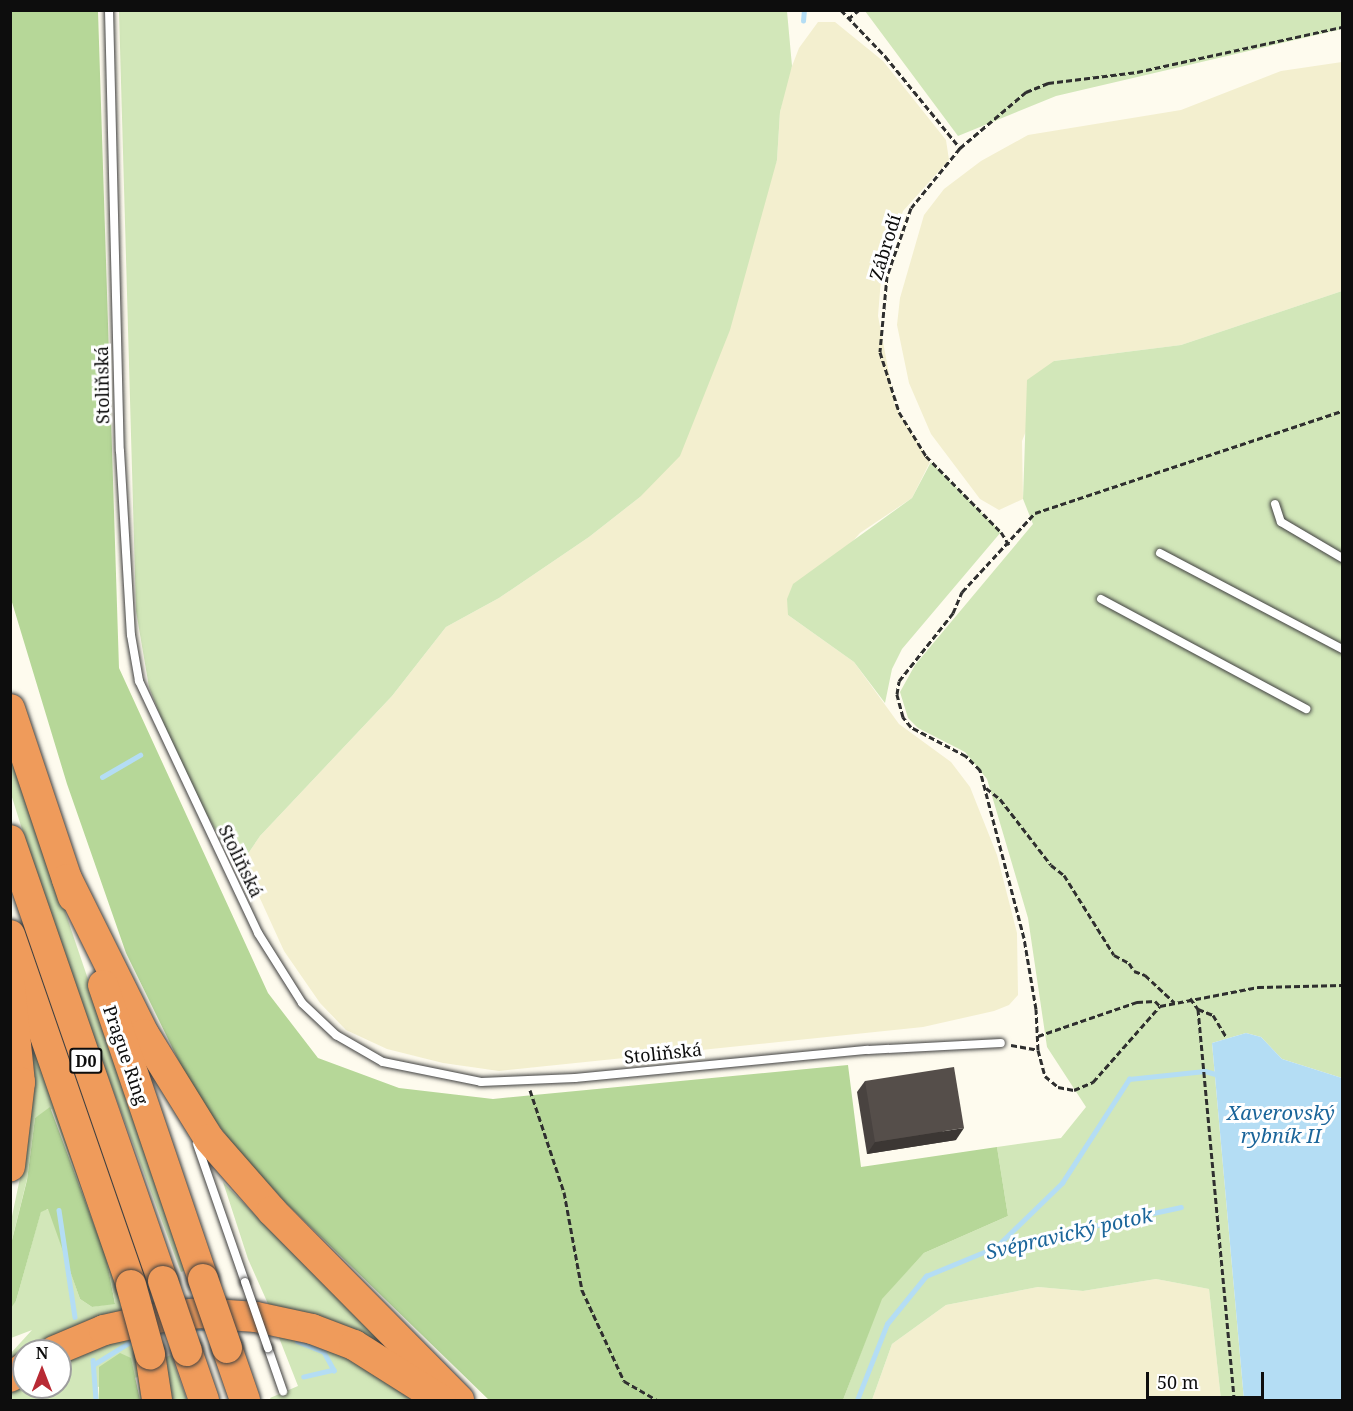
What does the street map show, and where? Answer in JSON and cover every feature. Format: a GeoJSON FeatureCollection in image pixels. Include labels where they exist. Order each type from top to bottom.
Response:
{"type":"FeatureCollection","features":[{"type":"Feature","properties":{"kind":"highway","name":"Prague Ring"},"geometry":{"type":"LineString","coordinates":[[10,709],[246,1401]]}},
{"type":"Feature","properties":{"kind":"highway","name":"D0"},"geometry":{"type":"LineString","coordinates":[[10,840],[204,1401]]}},
{"type":"Feature","properties":{"kind":"highway"},"geometry":{"type":"LineString","coordinates":[[67,879],[167,1073],[209,1139],[272,1210],[459,1401]]}},
{"type":"Feature","properties":{"kind":"highway"},"geometry":{"type":"LineString","coordinates":[[10,935],[131,1285],[150,1354],[157,1401]]}},
{"type":"Feature","properties":{"kind":"highway"},"geometry":{"type":"LineString","coordinates":[[10,986],[20,1082],[10,1166]]}},
{"type":"Feature","properties":{"kind":"highway"},"geometry":{"type":"LineString","coordinates":[[72,1343],[104,1330],[167,1316],[256,1317],[303,1326],[354,1345],[441,1401]]}},
{"type":"Feature","properties":{"kind":"lane","name":"Stoliňská"},"geometry":{"type":"LineString","coordinates":[[109,10],[120,451],[131,635],[147,703],[258,933],[302,1003],[336,1035],[383,1062],[481,1082],[868,1050],[1001,1043]]}},
{"type":"Feature","properties":{"kind":"lane"},"geometry":{"type":"LineString","coordinates":[[1275,504],[1281,522],[1342,558]]}},
{"type":"Feature","properties":{"kind":"lane"},"geometry":{"type":"LineString","coordinates":[[1160,554],[1342,649]]}},
{"type":"Feature","properties":{"kind":"lane"},"geometry":{"type":"LineString","coordinates":[[1101,599],[1306,709]]}},
{"type":"Feature","properties":{"kind":"lane"},"geometry":{"type":"LineString","coordinates":[[167,1073],[207,1168],[283,1391]]}},
{"type":"Feature","properties":{"kind":"path"},"geometry":{"type":"LineString","coordinates":[[841,10],[885,56],[960,148]]}},
{"type":"Feature","properties":{"kind":"path"},"geometry":{"type":"LineString","coordinates":[[848,19],[859,10]]}},
{"type":"Feature","properties":{"kind":"path","name":"Zábrodí"},"geometry":{"type":"LineString","coordinates":[[1009,545],[1001,532],[926,456],[898,412],[880,352],[887,276],[912,208],[960,148],[1013,102],[1048,83],[1137,72],[1342,27]]}},
{"type":"Feature","properties":{"kind":"path"},"geometry":{"type":"LineString","coordinates":[[1342,411],[1035,513],[1009,545],[962,592],[953,613],[906,669],[897,694],[903,717],[911,727],[966,756],[980,770],[1024,938],[1038,1050],[1045,1076],[1058,1087],[1074,1090],[1093,1082],[1160,1006],[1190,998],[1258,987],[1342,985]]}},
{"type":"Feature","properties":{"kind":"path"},"geometry":{"type":"LineString","coordinates":[[986,788],[1000,799],[1051,865],[1064,875],[1114,955],[1129,963],[1134,971],[1145,975],[1174,1002]]}},
{"type":"Feature","properties":{"kind":"path"},"geometry":{"type":"LineString","coordinates":[[1190,998],[1198,1009],[1234,1401]]}},
{"type":"Feature","properties":{"kind":"path"},"geometry":{"type":"LineString","coordinates":[[1037,1036],[1137,1002],[1155,1001],[1160,1006]]}},
{"type":"Feature","properties":{"kind":"path"},"geometry":{"type":"LineString","coordinates":[[1198,1009],[1213,1015],[1226,1037]]}},
{"type":"Feature","properties":{"kind":"path"},"geometry":{"type":"LineString","coordinates":[[1001,1043],[1038,1050]]}},
{"type":"Feature","properties":{"kind":"path"},"geometry":{"type":"LineString","coordinates":[[527,1080],[564,1192],[582,1290],[624,1381],[657,1401]]}},
{"type":"Feature","properties":{"kind":"shaded area"},"geometry":{"type":"Polygon","coordinates":[[[818,22],[835,22],[883,61],[946,140],[949,160],[903,211],[881,279],[878,316],[895,405],[930,462],[912,498],[860,533],[788,615],[854,662],[899,724],[951,762],[970,787],[997,855],[1017,933],[1018,995],[1009,1005],[994,1011],[923,1027],[499,1071],[443,1063],[387,1049],[346,1030],[320,1003],[284,951],[243,861],[260,836],[392,696],[446,627],[499,598],[589,537],[640,497],[777,160],[780,112],[787,79],[799,48],[818,22]]]}},
{"type":"Feature","properties":{"kind":"shaded area"},"geometry":{"type":"Polygon","coordinates":[[[1342,62],[1342,291],[1181,345],[1054,361],[1022,441],[1023,499],[999,510],[980,499],[931,434],[909,383],[897,325],[900,298],[924,215],[944,189],[981,161],[1028,135],[1181,110],[1281,71],[1342,62]]]}},
{"type":"Feature","properties":{"kind":"shaded area"},"geometry":{"type":"Polygon","coordinates":[[[1156,1279],[1209,1289],[1221,1400],[872,1400],[892,1344],[946,1305],[1038,1287],[1083,1291],[1156,1279]]]}},
{"type":"Feature","properties":{"kind":"green space"},"geometry":{"type":"Polygon","coordinates":[[[1342,10],[1342,29],[1056,96],[958,136],[865,11],[1342,10]]]}},
{"type":"Feature","properties":{"kind":"green space"},"geometry":{"type":"Polygon","coordinates":[[[10,11],[98,11],[119,668],[268,993],[318,1058],[399,1088],[493,1099],[848,1065],[861,1167],[997,1147],[1008,1216],[924,1253],[882,1299],[843,1400],[489,1400],[287,1204],[234,1146],[194,1092],[126,953],[67,784],[11,599],[10,11]]]}},
{"type":"Feature","properties":{"kind":"green space"},"geometry":{"type":"Polygon","coordinates":[[[119,11],[787,11],[792,66],[780,112],[777,160],[730,330],[680,456],[640,497],[589,537],[499,598],[446,627],[392,696],[260,836],[243,861],[224,845],[183,773],[149,687],[136,611],[119,11]]]}},
{"type":"Feature","properties":{"kind":"green space"},"geometry":{"type":"Polygon","coordinates":[[[1342,291],[1342,1078],[1282,1059],[1261,1037],[1246,1033],[1212,1043],[1244,1400],[1221,1400],[1209,1289],[1156,1279],[1083,1291],[1038,1287],[946,1305],[892,1344],[872,1400],[843,1400],[881,1299],[924,1253],[1008,1216],[997,1147],[1061,1138],[1086,1107],[1047,1047],[1028,918],[987,779],[965,752],[918,728],[908,718],[900,692],[915,665],[1033,524],[1023,499],[1027,380],[1054,361],[1181,345],[1342,291]]]}},
{"type":"Feature","properties":{"kind":"green space"},"geometry":{"type":"Polygon","coordinates":[[[931,462],[1001,532],[902,649],[892,669],[885,703],[854,662],[788,615],[787,599],[793,584],[912,498],[931,462]]]}},
{"type":"Feature","properties":{"kind":"green space"},"geometry":{"type":"Polygon","coordinates":[[[10,750],[187,1270],[181,1272],[79,999],[11,794],[10,750]]]}},
{"type":"Feature","properties":{"kind":"green space"},"geometry":{"type":"Polygon","coordinates":[[[38,1051],[124,1311],[60,1333],[49,1339],[24,1339],[32,1330],[11,1338],[10,1308],[16,1301],[41,1211],[49,1209],[80,1299],[92,1307],[115,1303],[106,1257],[52,1109],[35,1118],[27,1179],[11,1244],[11,1221],[25,1154],[33,1053],[38,1051]]]}},
{"type":"Feature","properties":{"kind":"green space"},"geometry":{"type":"Polygon","coordinates":[[[50,1107],[106,1257],[115,1304],[92,1307],[80,1299],[48,1209],[41,1212],[16,1301],[11,1308],[11,1244],[27,1180],[35,1118],[50,1107]]]}},
{"type":"Feature","properties":{"kind":"green space"},"geometry":{"type":"Polygon","coordinates":[[[223,1182],[393,1352],[269,1306],[248,1259],[223,1182]]]}},
{"type":"Feature","properties":{"kind":"green space"},"geometry":{"type":"Polygon","coordinates":[[[276,1330],[330,1346],[423,1400],[271,1400],[270,1398],[298,1386],[276,1330]]]}},
{"type":"Feature","properties":{"kind":"green space"},"geometry":{"type":"Polygon","coordinates":[[[130,1333],[145,1400],[140,1400],[138,1377],[98,1387],[99,1400],[11,1400],[10,1390],[12,1389],[12,1399],[72,1399],[72,1355],[130,1333]]]}},
{"type":"Feature","properties":{"kind":"green space"},"geometry":{"type":"Polygon","coordinates":[[[120,1353],[131,1358],[140,1400],[99,1400],[99,1367],[120,1353]]]}},
{"type":"Feature","properties":{"kind":"green space"},"geometry":{"type":"Polygon","coordinates":[[[171,1355],[187,1400],[168,1400],[161,1359],[171,1355]]]}},
{"type":"Feature","properties":{"kind":"water","name":"Xaverovský rybník II"},"geometry":{"type":"Polygon","coordinates":[[[1246,1033],[1261,1037],[1282,1059],[1342,1078],[1342,1400],[1244,1400],[1212,1043],[1246,1033]]]}},
{"type":"Feature","properties":{"kind":"building"},"geometry":{"type":"Polygon","coordinates":[[[954,1067],[964,1128],[875,1142],[865,1081],[954,1067]]]}},
{"type":"Feature","properties":{"kind":"waterway"},"geometry":{"type":"LineString","coordinates":[[803,21],[804,10]]}},
{"type":"Feature","properties":{"kind":"waterway"},"geometry":{"type":"LineString","coordinates":[[102,777],[140,755]]}},
{"type":"Feature","properties":{"kind":"waterway"},"geometry":{"type":"LineString","coordinates":[[996,1247],[1062,1183],[1129,1079],[1205,1071],[1219,1075]]}},
{"type":"Feature","properties":{"kind":"waterway","name":"Svépravický potok"},"geometry":{"type":"LineString","coordinates":[[857,1400],[887,1324],[926,1276],[996,1247],[1181,1207]]}},
{"type":"Feature","properties":{"kind":"waterway"},"geometry":{"type":"LineString","coordinates":[[59,1210],[75,1317]]}},
{"type":"Feature","properties":{"kind":"waterway"},"geometry":{"type":"LineString","coordinates":[[191,1329],[209,1329]]}},
{"type":"Feature","properties":{"kind":"waterway"},"geometry":{"type":"LineString","coordinates":[[93,1365],[135,1339]]}},
{"type":"Feature","properties":{"kind":"waterway"},"geometry":{"type":"LineString","coordinates":[[297,1341],[324,1352],[334,1370],[304,1377]]}},
{"type":"Feature","properties":{"kind":"waterway"},"geometry":{"type":"LineString","coordinates":[[93,1360],[96,1400]]}}]}
